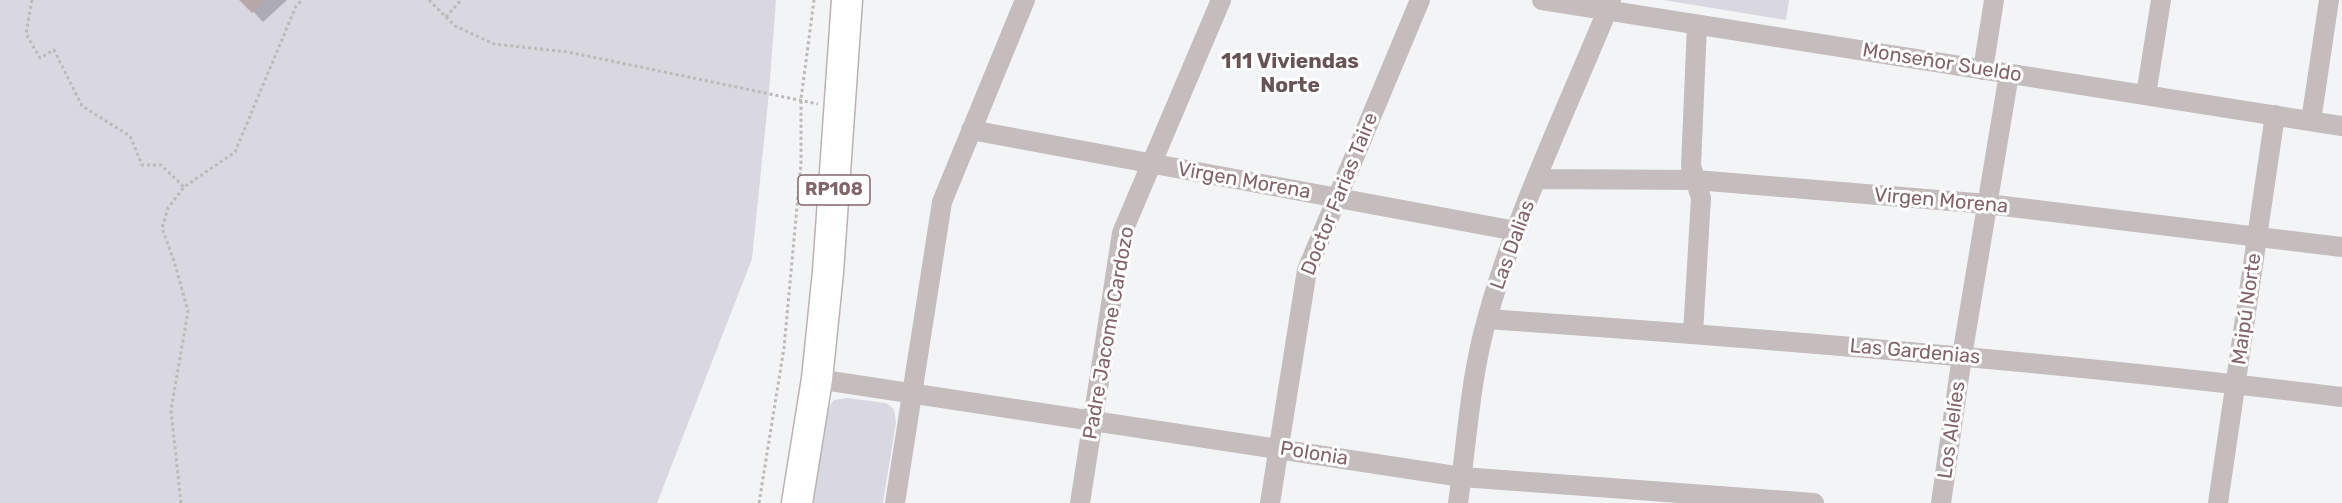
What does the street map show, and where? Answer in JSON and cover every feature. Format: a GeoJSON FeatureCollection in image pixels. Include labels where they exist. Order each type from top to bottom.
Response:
{"type":"FeatureCollection","features":[{"type":"Feature","properties":{"kind":"main road","name":"RP108"},"geometry":{"type":"LineString","coordinates":[[797,503],[817,379],[828,272],[847,0]]}},
{"type":"Feature","properties":{"kind":"street"},"geometry":{"type":"LineString","coordinates":[[895,503],[942,202],[1025,0]]}},
{"type":"Feature","properties":{"kind":"street","name":"Padre Jacome Cardozo"},"geometry":{"type":"LineString","coordinates":[[1080,503],[1122,233],[1221,0]]}},
{"type":"Feature","properties":{"kind":"street","name":"Doctor Farias Taire"},"geometry":{"type":"LineString","coordinates":[[1269,503],[1306,270],[1420,0]]}},
{"type":"Feature","properties":{"kind":"street","name":"Monseñor Sueldo"},"geometry":{"type":"LineString","coordinates":[[1542,0],[1609,6],[1697,25],[2342,126]]}},
{"type":"Feature","properties":{"kind":"street"},"geometry":{"type":"LineString","coordinates":[[1983,70],[1994,0]]}},
{"type":"Feature","properties":{"kind":"street"},"geometry":{"type":"LineString","coordinates":[[2146,95],[2161,0]]}},
{"type":"Feature","properties":{"kind":"street"},"geometry":{"type":"LineString","coordinates":[[2311,121],[2329,0]]}},
{"type":"Feature","properties":{"kind":"street","name":"Las Dalias"},"geometry":{"type":"LineString","coordinates":[[1458,503],[1478,362],[1487,319],[1516,231],[1609,6]]}},
{"type":"Feature","properties":{"kind":"street"},"geometry":{"type":"LineString","coordinates":[[1693,333],[1701,198],[1691,166],[1697,25]]}},
{"type":"Feature","properties":{"kind":"street","name":"Los Alelíes"},"geometry":{"type":"LineString","coordinates":[[1941,503],[1962,356],[2009,74]]}},
{"type":"Feature","properties":{"kind":"street","name":"Maipú Norte"},"geometry":{"type":"LineString","coordinates":[[2218,503],[2275,116]]}},
{"type":"Feature","properties":{"kind":"street","name":"Virgen Morena"},"geometry":{"type":"LineString","coordinates":[[971,130],[1516,231]]}},
{"type":"Feature","properties":{"kind":"street","name":"Virgen Morena"},"geometry":{"type":"LineString","coordinates":[[1537,179],[1696,180],[1987,204],[2342,247]]}},
{"type":"Feature","properties":{"kind":"street","name":"Las Gardenias"},"geometry":{"type":"LineString","coordinates":[[1487,319],[1693,333],[1962,356],[2342,397]]}},
{"type":"Feature","properties":{"kind":"street","name":"Polonia"},"geometry":{"type":"LineString","coordinates":[[817,379],[1462,477],[1814,503]]}},
{"type":"Feature","properties":{"kind":"path"},"geometry":{"type":"LineString","coordinates":[[32,0],[26,34],[40,57],[54,50],[82,106],[130,136],[142,165],[161,165],[184,187]]}},
{"type":"Feature","properties":{"kind":"path"},"geometry":{"type":"LineString","coordinates":[[182,503],[171,410],[188,310],[162,228],[168,208],[184,187],[235,152],[296,6],[302,0]]}},
{"type":"Feature","properties":{"kind":"path"},"geometry":{"type":"LineString","coordinates":[[429,0],[455,26],[494,44],[568,52],[840,109]]}},
{"type":"Feature","properties":{"kind":"path"},"geometry":{"type":"LineString","coordinates":[[446,17],[461,0]]}},
{"type":"Feature","properties":{"kind":"path"},"geometry":{"type":"LineString","coordinates":[[759,503],[784,348],[801,163],[801,99],[814,0]]}},
{"type":"Feature","properties":{"kind":"shaded area"},"geometry":{"type":"Polygon","coordinates":[[[0,0],[776,0],[752,259],[657,503],[0,503],[0,0]]]}},
{"type":"Feature","properties":{"kind":"shaded area"},"geometry":{"type":"Polygon","coordinates":[[[1663,0],[1789,0],[1786,20],[1663,0]]]}},
{"type":"Feature","properties":{"kind":"shaded area"},"geometry":{"type":"Polygon","coordinates":[[[847,398],[886,403],[894,409],[896,422],[883,503],[813,503],[828,408],[834,400],[847,398]]]}},
{"type":"Feature","properties":{"kind":"building"},"geometry":{"type":"Polygon","coordinates":[[[239,0],[266,0],[252,13],[239,0]]]}},
{"type":"Feature","properties":{"kind":"district","name":"111 Viviendas Norte"},"geometry":{"type":"Point","coordinates":[1290,74]}}]}
